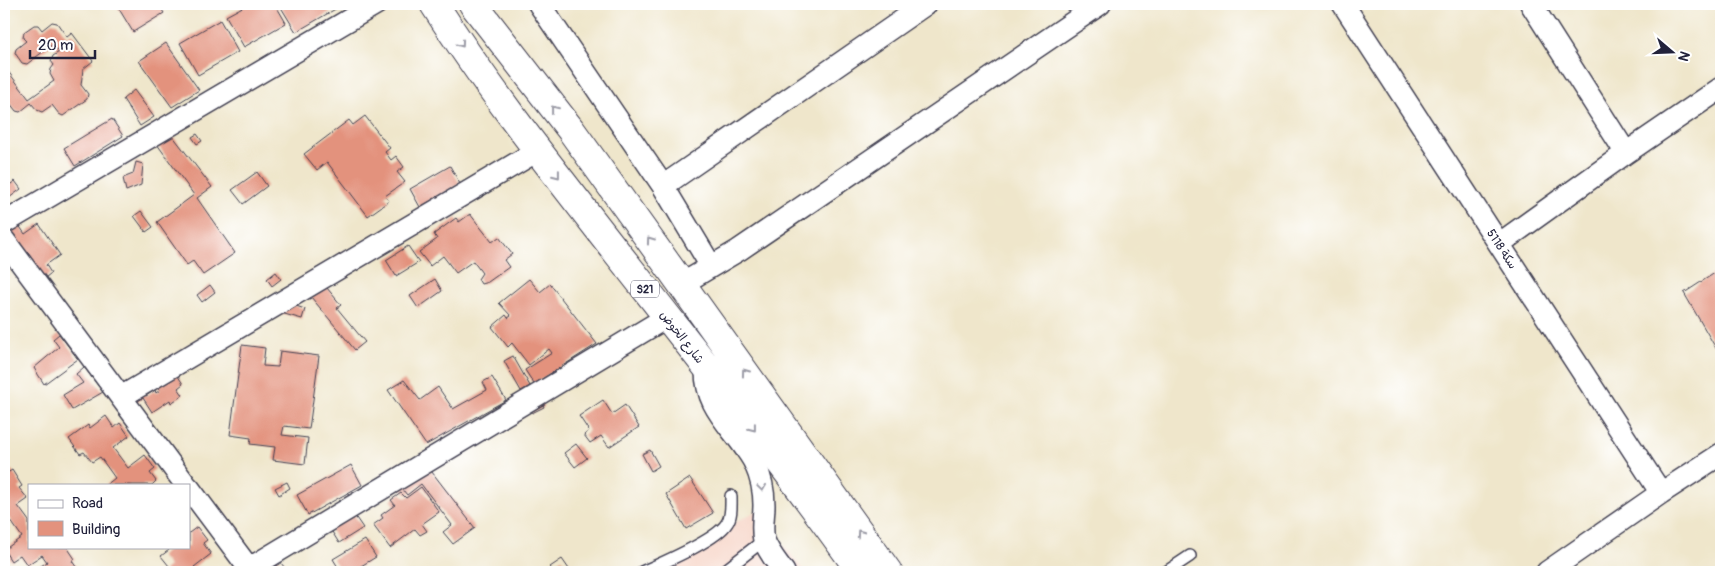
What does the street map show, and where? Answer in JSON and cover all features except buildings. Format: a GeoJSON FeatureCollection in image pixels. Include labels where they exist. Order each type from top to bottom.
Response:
{"type":"FeatureCollection","features":[{"type":"Feature","properties":{"kind":"main road","name":"شارع الخوض"},"geometry":{"type":"LineString","coordinates":[[434,4],[450,30],[537,151],[814,506],[861,572]]}},
{"type":"Feature","properties":{"kind":"main road","name":"S21"},"geometry":{"type":"LineString","coordinates":[[473,4],[570,130],[888,572]]}},
{"type":"Feature","properties":{"kind":"street"},"geometry":{"type":"LineString","coordinates":[[4,223],[376,4]]}},
{"type":"Feature","properties":{"kind":"street"},"geometry":{"type":"LineString","coordinates":[[538,4],[663,186],[711,266]]}},
{"type":"Feature","properties":{"kind":"street"},"geometry":{"type":"LineString","coordinates":[[663,186],[926,4]]}},
{"type":"Feature","properties":{"kind":"street"},"geometry":{"type":"LineString","coordinates":[[682,284],[738,250],[1100,4]]}},
{"type":"Feature","properties":{"kind":"street","name":"سكة 5118"},"geometry":{"type":"LineString","coordinates":[[1343,4],[1661,493]]}},
{"type":"Feature","properties":{"kind":"street"},"geometry":{"type":"LineString","coordinates":[[1531,4],[1626,153]]}},
{"type":"Feature","properties":{"kind":"street"},"geometry":{"type":"LineString","coordinates":[[1499,244],[1721,88]]}},
{"type":"Feature","properties":{"kind":"street"},"geometry":{"type":"LineString","coordinates":[[120,397],[537,151]]}},
{"type":"Feature","properties":{"kind":"street"},"geometry":{"type":"LineString","coordinates":[[4,240],[185,484]]}},
{"type":"Feature","properties":{"kind":"street"},"geometry":{"type":"LineString","coordinates":[[190,489],[245,563],[255,565],[667,317]]}},
{"type":"Feature","properties":{"kind":"street"},"geometry":{"type":"LineString","coordinates":[[706,368],[708,392],[713,404],[754,461],[760,475],[764,505],[762,530],[764,540],[784,572]]}},
{"type":"Feature","properties":{"kind":"street"},"geometry":{"type":"LineString","coordinates":[[1547,572],[1721,454]]}},
{"type":"Feature","properties":{"kind":"lane"},"geometry":{"type":"LineString","coordinates":[[642,572],[711,538],[727,524],[731,508],[731,496]]}},
{"type":"Feature","properties":{"kind":"lane"},"geometry":{"type":"LineString","coordinates":[[726,571],[764,540]]}},
{"type":"Feature","properties":{"kind":"lane"},"geometry":{"type":"LineString","coordinates":[[1166,572],[1190,556]]}},
{"type":"Feature","properties":{"kind":"shaded area"},"geometry":{"type":"Polygon","coordinates":[[[772,502],[779,539],[805,572],[654,572],[740,520],[772,502]]]}}]}
